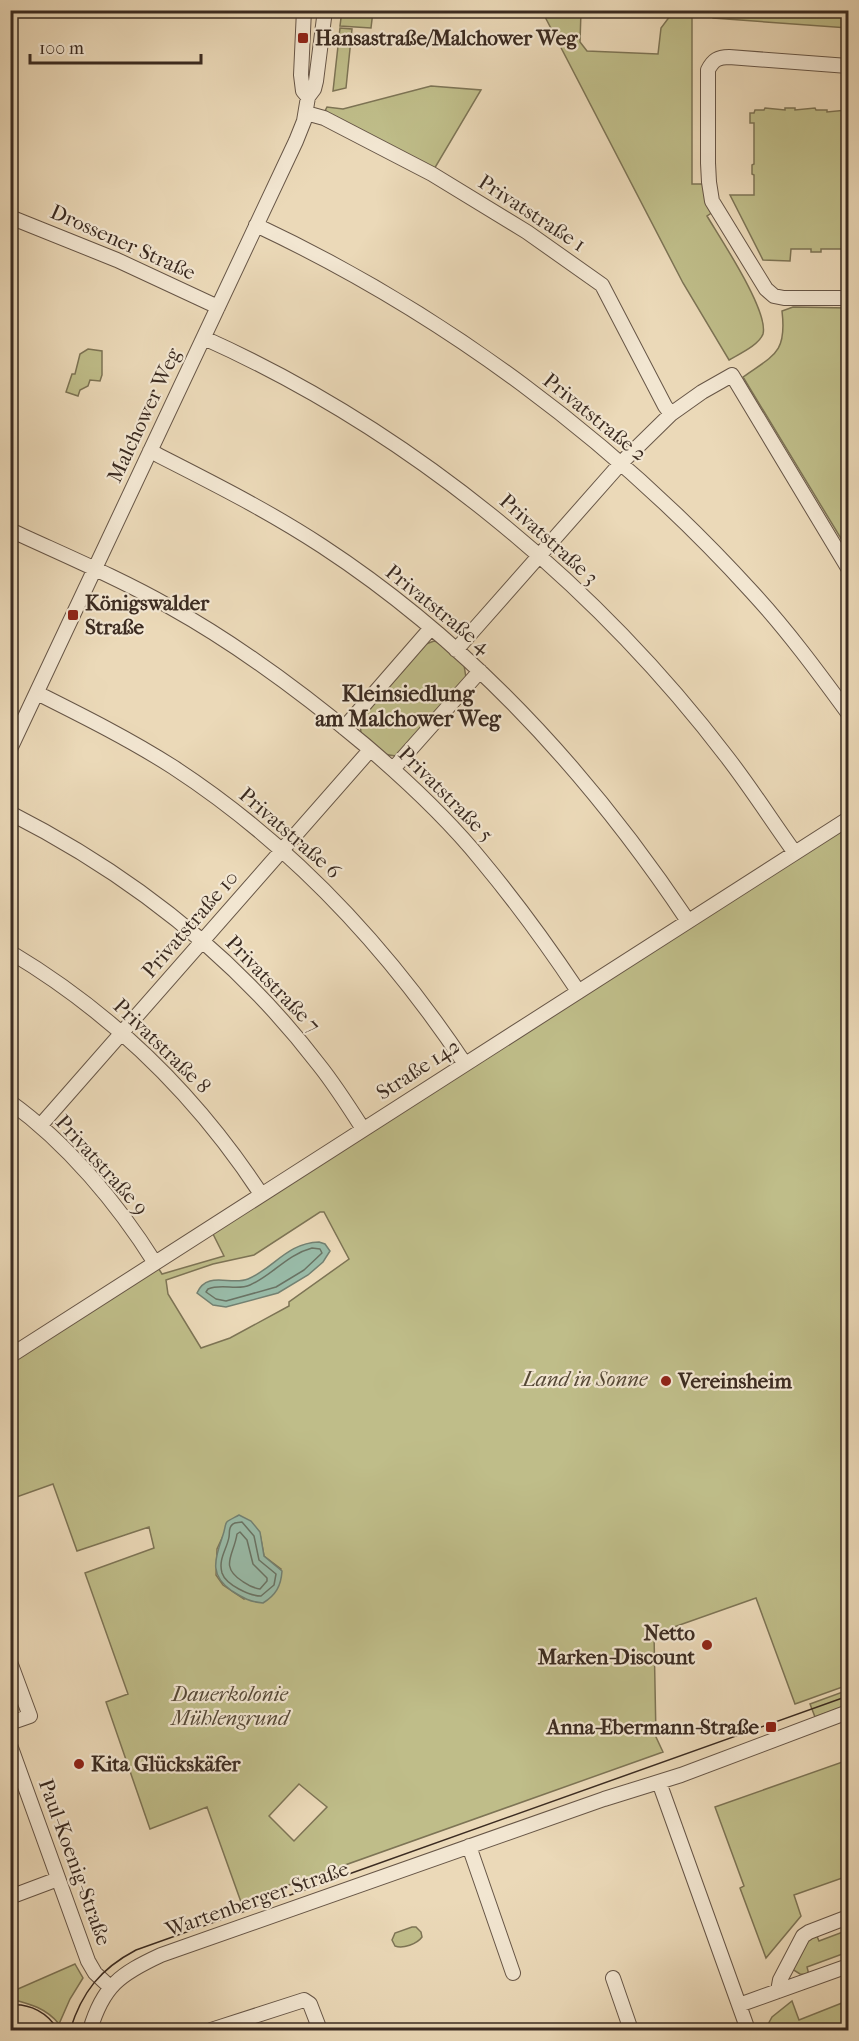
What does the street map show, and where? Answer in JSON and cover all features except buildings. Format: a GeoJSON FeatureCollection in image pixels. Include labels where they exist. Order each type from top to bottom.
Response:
{"type":"FeatureCollection","features":[{"type":"Feature","properties":{"kind":"street","name":"Malchower Weg"},"geometry":{"type":"LineString","coordinates":[[304,10],[301,75],[303,91],[308,96]]}},
{"type":"Feature","properties":{"kind":"street","name":"Malchower Weg"},"geometry":{"type":"LineString","coordinates":[[10,749],[296,141],[306,113],[308,96],[314,89],[316,81],[326,10]]}},
{"type":"Feature","properties":{"kind":"street"},"geometry":{"type":"LineString","coordinates":[[849,66],[729,57],[718,58],[712,62],[708,70],[708,182],[712,201],[766,289],[774,296],[849,298]]}},
{"type":"Feature","properties":{"kind":"street","name":"Privatstraße 1"},"geometry":{"type":"LineString","coordinates":[[306,113],[324,118],[432,174],[526,232],[602,285],[671,414]]}},
{"type":"Feature","properties":{"kind":"street","name":"Drossener Straße"},"geometry":{"type":"LineString","coordinates":[[10,217],[117,260],[218,308]]}},
{"type":"Feature","properties":{"kind":"street","name":"Privatstraße 2"},"geometry":{"type":"LineString","coordinates":[[256,225],[376,288],[463,342],[563,415],[621,463],[676,514],[754,594],[849,713]]}},
{"type":"Feature","properties":{"kind":"street","name":"Privatstraße 3"},"geometry":{"type":"LineString","coordinates":[[204,338],[313,394],[394,444],[471,499],[540,557],[579,593],[658,674],[727,757],[795,853]]}},
{"type":"Feature","properties":{"kind":"street"},"geometry":{"type":"LineString","coordinates":[[456,650],[621,463],[671,414],[702,392],[732,375],[849,568]]}},
{"type":"Feature","properties":{"kind":"street","name":"Privatstraße 4"},"geometry":{"type":"LineString","coordinates":[[150,451],[215,483],[322,546],[373,582],[431,628],[480,671],[541,731],[645,858],[688,921]]}},
{"type":"Feature","properties":{"kind":"street"},"geometry":{"type":"LineString","coordinates":[[10,530],[95,570]]}},
{"type":"Feature","properties":{"kind":"street","name":"Privatstraße 5"},"geometry":{"type":"LineString","coordinates":[[95,570],[168,605],[281,678],[393,769],[445,819],[480,858],[529,921],[578,991]]}},
{"type":"Feature","properties":{"kind":"street"},"geometry":{"type":"LineString","coordinates":[[344,728],[431,628]]}},
{"type":"Feature","properties":{"kind":"street"},"geometry":{"type":"LineString","coordinates":[[393,769],[480,671]]}},
{"type":"Feature","properties":{"kind":"street","name":"Privatstraße 6"},"geometry":{"type":"LineString","coordinates":[[37,693],[107,728],[174,768],[228,806],[282,850],[350,916],[388,960],[422,1001],[465,1064]]}},
{"type":"Feature","properties":{"kind":"street","name":"Privatstraße 10"},"geometry":{"type":"LineString","coordinates":[[40,1126],[370,750]]}},
{"type":"Feature","properties":{"kind":"street","name":"Privatstraße 7"},"geometry":{"type":"LineString","coordinates":[[10,813],[50,834],[112,872],[203,941],[230,966],[299,1040],[333,1084],[363,1129]]}},
{"type":"Feature","properties":{"kind":"street","name":"Straße 142"},"geometry":{"type":"LineString","coordinates":[[10,1356],[849,819]]}},
{"type":"Feature","properties":{"kind":"street","name":"Privatstraße 8"},"geometry":{"type":"LineString","coordinates":[[10,952],[48,975],[123,1033],[163,1071],[204,1116],[261,1194]]}},
{"type":"Feature","properties":{"kind":"street","name":"Privatstraße 9"},"geometry":{"type":"LineString","coordinates":[[10,1102],[40,1126],[89,1176],[142,1242],[155,1263]]}},
{"type":"Feature","properties":{"kind":"street"},"geometry":{"type":"LineString","coordinates":[[10,1662],[30,1716],[10,1723]]}},
{"type":"Feature","properties":{"kind":"street","name":"Wartenberger Straße"},"geometry":{"type":"LineString","coordinates":[[90,2031],[103,1996],[110,1988],[129,1972],[161,1955],[604,1799],[659,1782],[849,1712]]}},
{"type":"Feature","properties":{"kind":"street","name":"Paul-Koenig-Straße"},"geometry":{"type":"LineString","coordinates":[[10,1745],[88,1961],[95,1973],[110,1988]]}},
{"type":"Feature","properties":{"kind":"street"},"geometry":{"type":"LineString","coordinates":[[659,1782],[748,2031]]}},
{"type":"Feature","properties":{"kind":"street"},"geometry":{"type":"LineString","coordinates":[[469,1846],[513,1973]]}},
{"type":"Feature","properties":{"kind":"street"},"geometry":{"type":"LineString","coordinates":[[10,1897],[58,1879]]}},
{"type":"Feature","properties":{"kind":"street"},"geometry":{"type":"LineString","coordinates":[[778,1991],[780,1980],[803,1936],[849,1917]]}},
{"type":"Feature","properties":{"kind":"street"},"geometry":{"type":"LineString","coordinates":[[739,2005],[849,1966]]}},
{"type":"Feature","properties":{"kind":"street"},"geometry":{"type":"LineString","coordinates":[[613,1978],[632,2031]]}},
{"type":"Feature","properties":{"kind":"street"},"geometry":{"type":"LineString","coordinates":[[212,2031],[304,2000],[310,2004],[320,2031]]}},
{"type":"Feature","properties":{"kind":"green space"},"geometry":{"type":"Polygon","coordinates":[[[342,10],[373,11],[371,28],[340,26],[342,10]]]}},
{"type":"Feature","properties":{"kind":"green space"},"geometry":{"type":"Polygon","coordinates":[[[542,11],[581,11],[580,42],[587,51],[658,54],[661,28],[672,11],[692,11],[692,184],[704,184],[713,212],[707,216],[751,292],[763,323],[761,338],[729,360],[683,283],[542,11]]]}},
{"type":"Feature","properties":{"kind":"green space"},"geometry":{"type":"Polygon","coordinates":[[[710,11],[786,17],[848,13],[848,28],[713,18],[710,11]]]}},
{"type":"Feature","properties":{"kind":"green space"},"geometry":{"type":"Polygon","coordinates":[[[340,28],[352,29],[346,88],[333,91],[340,28]]]}},
{"type":"Feature","properties":{"kind":"green space"},"geometry":{"type":"Polygon","coordinates":[[[431,86],[481,90],[433,171],[324,113],[327,107],[343,109],[431,86]]]}},
{"type":"Feature","properties":{"kind":"green space"},"geometry":{"type":"Polygon","coordinates":[[[765,108],[785,110],[785,108],[795,108],[795,110],[815,108],[816,110],[827,110],[827,112],[847,110],[848,249],[821,249],[821,252],[811,252],[811,249],[791,249],[790,261],[763,260],[730,195],[754,195],[752,165],[754,164],[754,123],[750,123],[750,113],[765,108]]]}},
{"type":"Feature","properties":{"kind":"green space"},"geometry":{"type":"Polygon","coordinates":[[[793,307],[848,308],[848,550],[743,377],[776,352],[782,336],[782,311],[793,307]]]}},
{"type":"Feature","properties":{"kind":"green space"},"geometry":{"type":"Polygon","coordinates":[[[88,349],[102,351],[100,381],[90,380],[88,386],[80,390],[78,396],[66,392],[72,374],[75,374],[80,354],[88,349]]]}},
{"type":"Feature","properties":{"kind":"green space"},"geometry":{"type":"Polygon","coordinates":[[[434,641],[464,665],[466,678],[400,755],[383,753],[361,734],[360,720],[426,644],[434,641]]]}},
{"type":"Feature","properties":{"kind":"green space","name":"Land in Sonne"},"geometry":{"type":"Polygon","coordinates":[[[848,823],[848,1685],[795,1704],[756,1598],[654,1634],[656,1737],[663,1752],[241,1902],[207,1807],[150,1829],[106,1702],[128,1694],[85,1573],[154,1548],[149,1527],[77,1551],[53,1484],[11,1499],[11,1363],[157,1266],[162,1274],[224,1256],[211,1230],[848,823]],[[320,1212],[254,1255],[213,1264],[166,1280],[168,1294],[201,1348],[230,1338],[289,1306],[289,1302],[349,1259],[324,1212],[320,1212]],[[250,1521],[223,1536],[217,1549],[216,1575],[223,1585],[244,1599],[281,1569],[264,1556],[260,1534],[250,1521]],[[299,1784],[269,1816],[294,1841],[327,1807],[299,1784]]]}},
{"type":"Feature","properties":{"kind":"green space"},"geometry":{"type":"Polygon","coordinates":[[[848,1690],[848,1705],[815,1717],[810,1704],[848,1690]]]}},
{"type":"Feature","properties":{"kind":"green space"},"geometry":{"type":"Polygon","coordinates":[[[848,1760],[848,1876],[794,1895],[801,1916],[766,1958],[740,1888],[744,1886],[715,1807],[848,1760]]]}},
{"type":"Feature","properties":{"kind":"green space"},"geometry":{"type":"Polygon","coordinates":[[[416,1927],[421,1932],[422,1937],[410,1945],[395,1946],[392,1940],[395,1933],[416,1927]]]}},
{"type":"Feature","properties":{"kind":"green space"},"geometry":{"type":"Polygon","coordinates":[[[848,1930],[848,1952],[807,1967],[809,1975],[800,1974],[792,1969],[805,1942],[816,1934],[819,1941],[848,1930]]]}},
{"type":"Feature","properties":{"kind":"green space"},"geometry":{"type":"Polygon","coordinates":[[[75,1964],[83,1978],[70,1999],[59,2024],[43,2010],[11,1999],[11,1992],[75,1964]]]}},
{"type":"Feature","properties":{"kind":"green space"},"geometry":{"type":"Polygon","coordinates":[[[792,2001],[799,2020],[847,2001],[848,2030],[788,2030],[785,2024],[765,2030],[772,2017],[792,2001]]]}},
{"type":"Feature","properties":{"kind":"water"},"geometry":{"type":"Polygon","coordinates":[[[308,1243],[325,1244],[330,1251],[323,1262],[308,1275],[278,1293],[226,1307],[213,1305],[197,1293],[201,1286],[213,1280],[248,1279],[289,1251],[308,1243]]]}},
{"type":"Feature","properties":{"kind":"water"},"geometry":{"type":"Polygon","coordinates":[[[239,1515],[251,1521],[260,1532],[264,1556],[282,1571],[277,1590],[263,1603],[254,1602],[232,1591],[217,1574],[217,1554],[226,1523],[239,1515]]]}},
{"type":"Feature","properties":{"kind":"tram line"},"geometry":{"type":"LineString","coordinates":[[70,2030],[80,2004],[94,1983],[112,1965],[136,1950],[848,1696]]}},
{"type":"Feature","properties":{"kind":"tram line"},"geometry":{"type":"LineString","coordinates":[[10,2005],[38,2010],[58,2030]]}},
{"type":"Feature","properties":{"kind":"place","name":"Hansastraße/Malchower Weg"},"geometry":{"type":"Point","coordinates":[303,38]}},
{"type":"Feature","properties":{"kind":"place","name":"Königswalder Straße"},"geometry":{"type":"Point","coordinates":[73,615]}},
{"type":"Feature","properties":{"kind":"place","name":"Vereinsheim"},"geometry":{"type":"Point","coordinates":[666,1381]}},
{"type":"Feature","properties":{"kind":"place","name":"Netto Marken-Discount"},"geometry":{"type":"Point","coordinates":[707,1645]}},
{"type":"Feature","properties":{"kind":"place","name":"Anna-Ebermann-Straße"},"geometry":{"type":"Point","coordinates":[771,1727]}},
{"type":"Feature","properties":{"kind":"place","name":"Kita Glückskäfer"},"geometry":{"type":"Point","coordinates":[79,1764]}},
{"type":"Feature","properties":{"kind":"district","name":"Kleinsiedlung am Malchower Weg"},"geometry":{"type":"Point","coordinates":[408,706]}},
{"type":"Feature","properties":{"kind":"park label","name":"Dauerkolonie Mühlengrund"},"geometry":{"type":"Point","coordinates":[230,1706]}}]}
